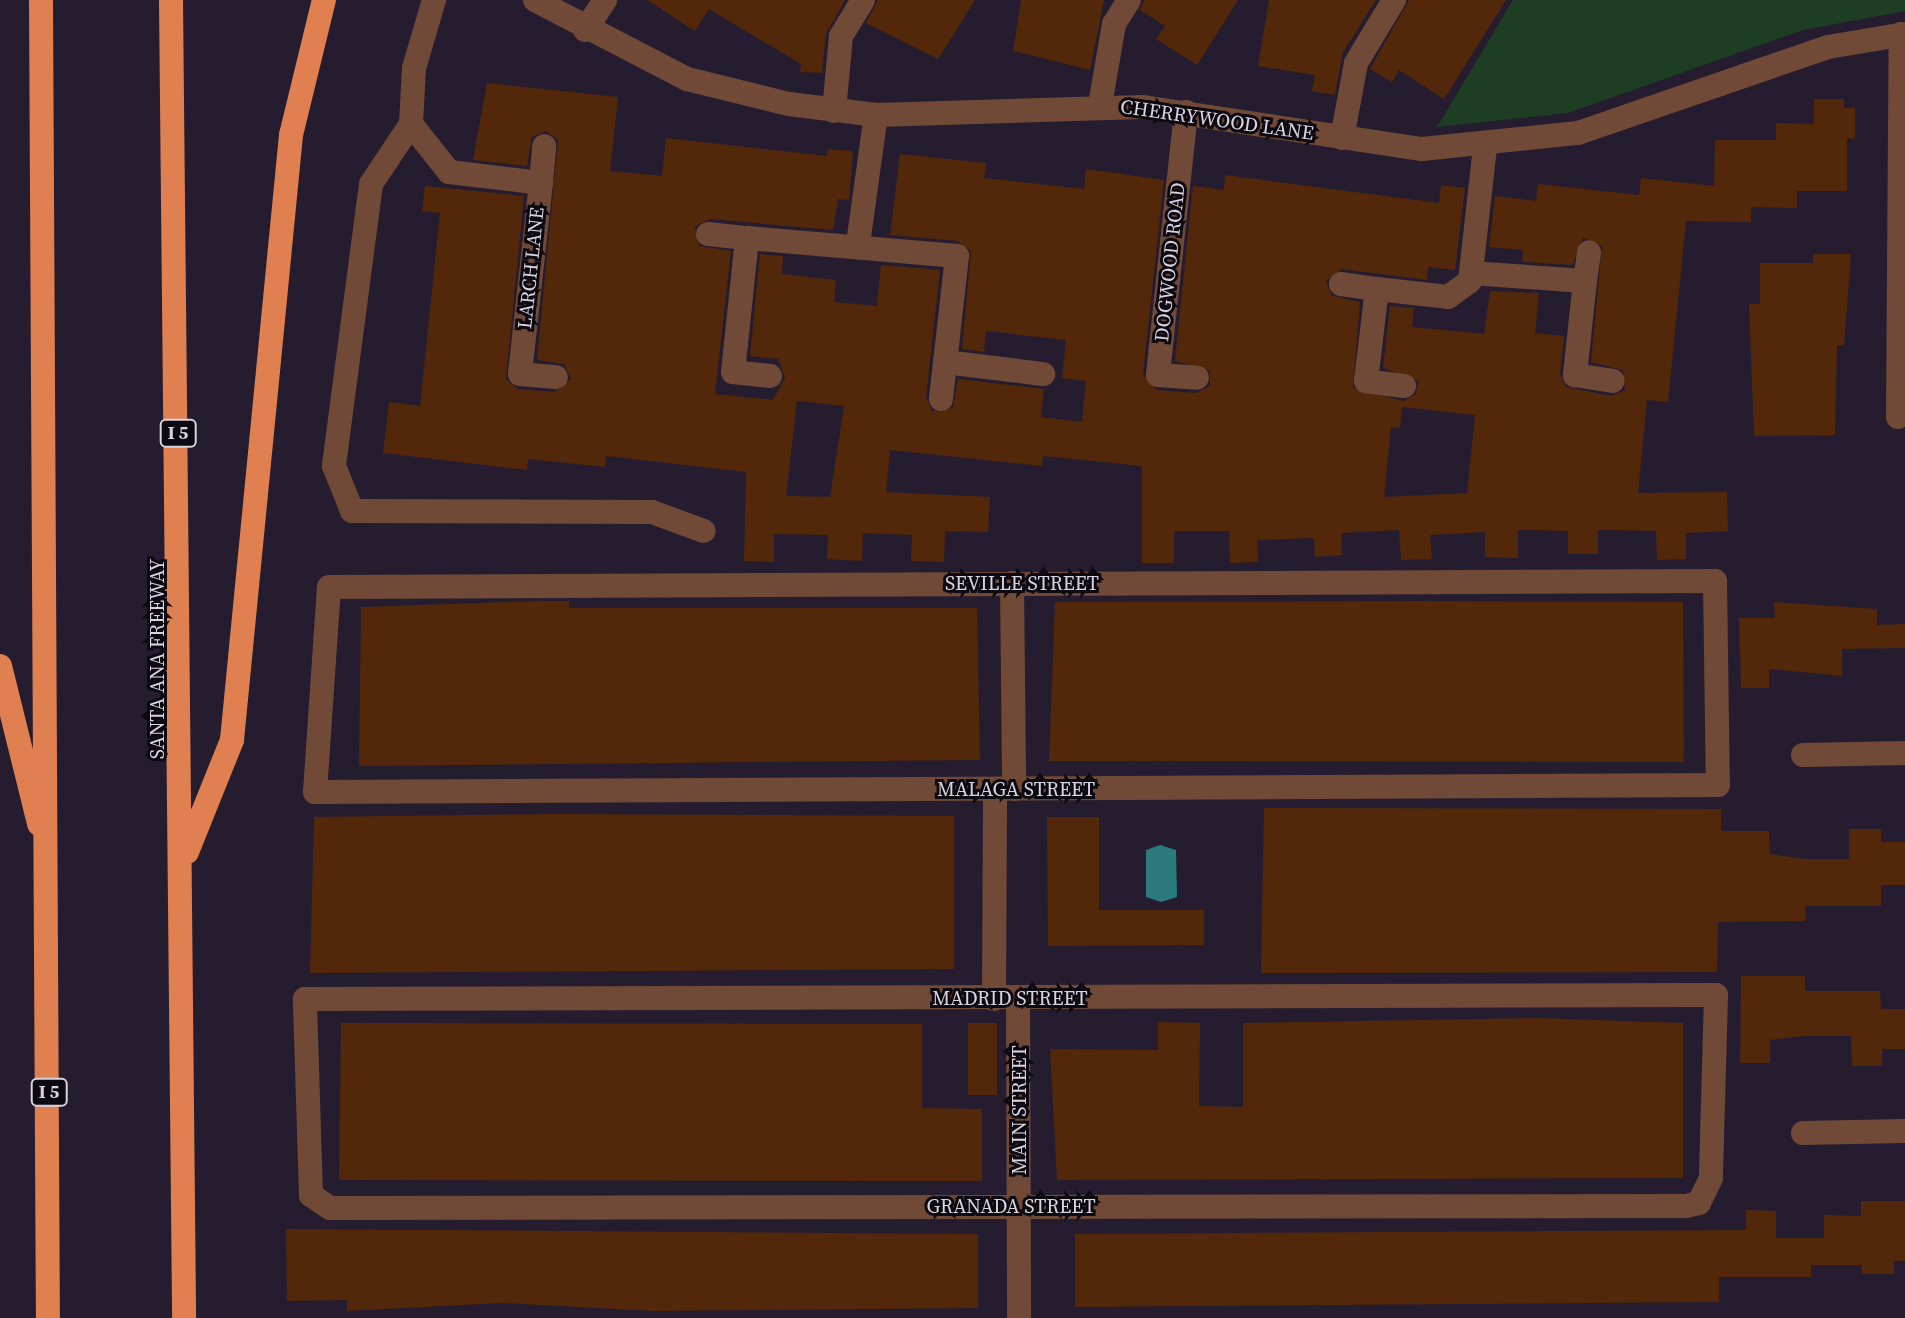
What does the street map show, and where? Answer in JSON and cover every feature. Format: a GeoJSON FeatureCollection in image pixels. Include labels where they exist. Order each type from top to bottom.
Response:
{"type":"FeatureCollection","features":[{"type":"Feature","properties":{"kind":"highway","name":"I 5"},"geometry":{"type":"LineString","coordinates":[[41,0],[49,865],[48,1318]]}},
{"type":"Feature","properties":{"kind":"highway","name":"SANTA ANA FREEWAY"},"geometry":{"type":"LineString","coordinates":[[171,0],[182,865],[184,1318]]}},
{"type":"Feature","properties":{"kind":"highway"},"geometry":{"type":"LineString","coordinates":[[182,865],[232,740],[291,135],[324,0]]}},
{"type":"Feature","properties":{"kind":"highway"},"geometry":{"type":"LineString","coordinates":[[0,666],[49,865]]}},
{"type":"Feature","properties":{"kind":"street"},"geometry":{"type":"LineString","coordinates":[[434,0],[414,68],[411,124],[371,184],[334,466],[352,511],[652,512],[704,531]]}},
{"type":"Feature","properties":{"kind":"street","name":"CHERRYWOOD LANE"},"geometry":{"type":"LineString","coordinates":[[535,0],[585,30],[687,79],[834,111],[876,115],[1100,105],[1186,112],[1422,149],[1485,147],[1578,133],[1828,47],[1903,34]]}},
{"type":"Feature","properties":{"kind":"street"},"geometry":{"type":"LineString","coordinates":[[585,30],[605,0]]}},
{"type":"Feature","properties":{"kind":"street"},"geometry":{"type":"LineString","coordinates":[[834,111],[841,36],[863,0]]}},
{"type":"Feature","properties":{"kind":"street"},"geometry":{"type":"LineString","coordinates":[[1100,105],[1114,24],[1129,0]]}},
{"type":"Feature","properties":{"kind":"street"},"geometry":{"type":"LineString","coordinates":[[1342,138],[1356,63],[1394,0]]}},
{"type":"Feature","properties":{"kind":"street"},"geometry":{"type":"LineString","coordinates":[[1898,417],[1903,34]]}},
{"type":"Feature","properties":{"kind":"street","name":"DOGWOOD ROAD"},"geometry":{"type":"LineString","coordinates":[[1186,112],[1158,375],[1197,378]]}},
{"type":"Feature","properties":{"kind":"street"},"geometry":{"type":"LineString","coordinates":[[858,244],[876,115]]}},
{"type":"Feature","properties":{"kind":"street","name":"LARCH LANE"},"geometry":{"type":"LineString","coordinates":[[411,124],[449,172],[541,183],[520,374],[556,377]]}},
{"type":"Feature","properties":{"kind":"street"},"geometry":{"type":"LineString","coordinates":[[541,183],[544,146]]}},
{"type":"Feature","properties":{"kind":"street"},"geometry":{"type":"LineString","coordinates":[[1341,284],[1448,297],[1471,273],[1485,147]]}},
{"type":"Feature","properties":{"kind":"street"},"geometry":{"type":"LineString","coordinates":[[708,234],[828,249],[858,244],[957,256],[941,399]]}},
{"type":"Feature","properties":{"kind":"street"},"geometry":{"type":"LineString","coordinates":[[747,238],[733,372],[770,376]]}},
{"type":"Feature","properties":{"kind":"street"},"geometry":{"type":"LineString","coordinates":[[1589,252],[1575,375],[1613,381]]}},
{"type":"Feature","properties":{"kind":"street"},"geometry":{"type":"LineString","coordinates":[[1471,273],[1585,281]]}},
{"type":"Feature","properties":{"kind":"street"},"geometry":{"type":"LineString","coordinates":[[1377,289],[1366,381],[1404,386]]}},
{"type":"Feature","properties":{"kind":"street"},"geometry":{"type":"LineString","coordinates":[[945,362],[1043,374]]}},
{"type":"Feature","properties":{"kind":"street","name":"SEVILLE STREET"},"geometry":{"type":"LineString","coordinates":[[315,792],[329,587],[1012,583],[1715,581],[1718,785]]}},
{"type":"Feature","properties":{"kind":"street"},"geometry":{"type":"LineString","coordinates":[[994,999],[1012,583]]}},
{"type":"Feature","properties":{"kind":"street"},"geometry":{"type":"LineString","coordinates":[[1803,755],[1905,753]]}},
{"type":"Feature","properties":{"kind":"street","name":"MALAGA STREET"},"geometry":{"type":"LineString","coordinates":[[315,792],[1718,785]]}},
{"type":"Feature","properties":{"kind":"street","name":"MADRID STREET"},"geometry":{"type":"LineString","coordinates":[[311,1195],[305,999],[1716,995],[1708,1191]]}},
{"type":"Feature","properties":{"kind":"street","name":"MAIN STREET"},"geometry":{"type":"LineString","coordinates":[[1018,998],[1019,1318]]}},
{"type":"Feature","properties":{"kind":"street"},"geometry":{"type":"LineString","coordinates":[[1803,1133],[1905,1131]]}},
{"type":"Feature","properties":{"kind":"street","name":"GRANADA STREET"},"geometry":{"type":"LineString","coordinates":[[311,1195],[330,1208],[1686,1206],[1699,1203],[1708,1191]]}},
{"type":"Feature","properties":{"kind":"shaded area"},"geometry":{"type":"Polygon","coordinates":[[[1513,0],[1905,0],[1905,11],[1803,30],[1568,113],[1437,127],[1513,0]]]}},
{"type":"Feature","properties":{"kind":"shaded area"},"geometry":{"type":"Polygon","coordinates":[[[1160,845],[1176,850],[1177,897],[1161,902],[1146,897],[1146,850],[1160,845]]]}},
{"type":"Feature","properties":{"kind":"building"},"geometry":{"type":"Polygon","coordinates":[[[647,0],[845,0],[826,34],[822,73],[800,72],[801,64],[709,9],[695,31],[647,0]]]}},
{"type":"Feature","properties":{"kind":"building"},"geometry":{"type":"Polygon","coordinates":[[[878,0],[975,0],[938,59],[866,23],[878,0]]]}},
{"type":"Feature","properties":{"kind":"building"},"geometry":{"type":"Polygon","coordinates":[[[1021,0],[1104,0],[1090,70],[1013,51],[1021,0]]]}},
{"type":"Feature","properties":{"kind":"building"},"geometry":{"type":"Polygon","coordinates":[[[1144,0],[1238,0],[1197,65],[1156,39],[1165,26],[1140,10],[1144,0]]]}},
{"type":"Feature","properties":{"kind":"building"},"geometry":{"type":"Polygon","coordinates":[[[1269,0],[1376,0],[1343,52],[1335,95],[1312,91],[1315,75],[1258,66],[1269,0]]]}},
{"type":"Feature","properties":{"kind":"building"},"geometry":{"type":"Polygon","coordinates":[[[1409,0],[1506,0],[1444,99],[1399,70],[1392,82],[1370,69],[1409,0]]]}},
{"type":"Feature","properties":{"kind":"building"},"geometry":{"type":"Polygon","coordinates":[[[487,83],[618,97],[610,171],[662,176],[666,138],[827,156],[828,149],[853,151],[849,200],[838,199],[833,230],[710,219],[695,226],[699,246],[731,251],[715,394],[773,400],[785,378],[778,359],[750,356],[760,254],[783,256],[782,274],[836,280],[834,302],[877,306],[881,265],[940,270],[926,397],[932,411],[953,408],[958,379],[1044,389],[1041,417],[1082,422],[1086,381],[1062,378],[1066,340],[986,331],[984,352],[962,349],[971,251],[958,241],[890,235],[900,154],[986,163],[984,178],[1084,189],[1086,169],[1164,180],[1143,374],[1156,390],[1196,393],[1210,386],[1210,371],[1175,361],[1193,186],[1224,190],[1225,175],[1439,203],[1441,185],[1465,188],[1455,270],[1428,267],[1427,280],[1342,269],[1326,281],[1332,296],[1360,302],[1353,388],[1403,401],[1416,394],[1418,381],[1383,368],[1390,306],[1414,308],[1412,327],[1484,334],[1490,291],[1539,293],[1535,333],[1564,336],[1560,374],[1566,387],[1611,396],[1625,390],[1623,370],[1591,362],[1602,246],[1583,238],[1572,265],[1522,262],[1523,250],[1489,247],[1495,196],[1536,201],[1538,184],[1639,195],[1641,178],[1714,186],[1715,140],[1776,140],[1776,123],[1814,124],[1814,99],[1844,99],[1844,108],[1855,108],[1855,139],[1847,138],[1847,191],[1797,191],[1797,208],[1751,207],[1751,222],[1686,221],[1668,402],[1647,400],[1638,493],[1727,492],[1728,531],[1686,533],[1686,559],[1657,560],[1656,531],[1598,530],[1598,554],[1568,554],[1568,531],[1518,530],[1518,558],[1485,557],[1485,532],[1430,535],[1432,559],[1401,560],[1399,530],[1341,533],[1342,555],[1315,557],[1314,538],[1257,540],[1258,562],[1230,563],[1229,531],[1174,531],[1174,563],[1142,563],[1142,466],[1043,456],[1042,466],[890,450],[886,492],[990,497],[988,532],[945,531],[944,562],[911,561],[912,535],[863,533],[862,561],[827,559],[828,535],[774,534],[774,562],[744,561],[746,472],[606,456],[605,467],[528,459],[527,470],[383,453],[389,402],[420,406],[440,213],[422,211],[425,186],[524,196],[506,379],[518,389],[555,392],[571,379],[564,364],[537,360],[558,140],[546,131],[532,137],[527,166],[473,160],[487,83]],[[797,401],[786,496],[830,497],[844,406],[797,401]],[[1402,407],[1400,428],[1391,427],[1384,497],[1467,493],[1475,415],[1402,407]]]}},
{"type":"Feature","properties":{"kind":"building"},"geometry":{"type":"Polygon","coordinates":[[[1813,254],[1851,254],[1844,345],[1837,345],[1835,435],[1754,436],[1749,304],[1760,304],[1760,263],[1813,263],[1813,254]]]}},
{"type":"Feature","properties":{"kind":"building"},"geometry":{"type":"Polygon","coordinates":[[[569,601],[569,608],[977,608],[980,760],[359,766],[361,607],[569,601]]]}},
{"type":"Feature","properties":{"kind":"building"},"geometry":{"type":"Polygon","coordinates":[[[1055,602],[1683,602],[1684,762],[1049,761],[1055,602]]]}},
{"type":"Feature","properties":{"kind":"building"},"geometry":{"type":"Polygon","coordinates":[[[1774,602],[1877,609],[1877,625],[1905,624],[1905,648],[1842,649],[1842,676],[1769,669],[1769,688],[1741,688],[1739,618],[1775,618],[1774,602]]]}},
{"type":"Feature","properties":{"kind":"building"},"geometry":{"type":"Polygon","coordinates":[[[1264,808],[1721,809],[1721,831],[1769,831],[1770,854],[1805,859],[1849,859],[1849,829],[1881,829],[1881,842],[1905,842],[1905,885],[1881,885],[1881,906],[1805,906],[1806,921],[1718,922],[1717,972],[1261,973],[1264,808]]]}},
{"type":"Feature","properties":{"kind":"building"},"geometry":{"type":"Polygon","coordinates":[[[559,814],[954,816],[954,969],[310,973],[314,817],[559,814]]]}},
{"type":"Feature","properties":{"kind":"building"},"geometry":{"type":"Polygon","coordinates":[[[1047,817],[1099,817],[1099,910],[1204,910],[1204,945],[1048,946],[1047,817]]]}},
{"type":"Feature","properties":{"kind":"building"},"geometry":{"type":"Polygon","coordinates":[[[1741,976],[1805,976],[1805,991],[1880,991],[1881,1009],[1905,1009],[1905,1049],[1882,1049],[1882,1066],[1852,1066],[1851,1036],[1805,1036],[1770,1040],[1770,1063],[1740,1063],[1741,976]]]}},
{"type":"Feature","properties":{"kind":"building"},"geometry":{"type":"Polygon","coordinates":[[[1537,1018],[1683,1023],[1683,1178],[1057,1180],[1050,1049],[1158,1050],[1158,1022],[1200,1023],[1199,1106],[1243,1107],[1243,1023],[1537,1018]]]}},
{"type":"Feature","properties":{"kind":"building"},"geometry":{"type":"Polygon","coordinates":[[[341,1023],[922,1024],[922,1108],[982,1109],[982,1181],[339,1180],[341,1023]]]}},
{"type":"Feature","properties":{"kind":"building"},"geometry":{"type":"Polygon","coordinates":[[[968,1023],[997,1023],[997,1095],[968,1095],[968,1023]]]}},
{"type":"Feature","properties":{"kind":"building"},"geometry":{"type":"Polygon","coordinates":[[[1861,1201],[1905,1201],[1905,1261],[1894,1261],[1894,1274],[1862,1274],[1862,1265],[1811,1265],[1811,1277],[1719,1277],[1719,1302],[1075,1307],[1075,1234],[1746,1230],[1746,1210],[1776,1211],[1776,1238],[1824,1238],[1824,1215],[1861,1216],[1861,1201]]]}},
{"type":"Feature","properties":{"kind":"building"},"geometry":{"type":"Polygon","coordinates":[[[286,1229],[978,1234],[978,1308],[653,1311],[501,1303],[347,1311],[347,1300],[287,1301],[286,1229]]]}}]}
